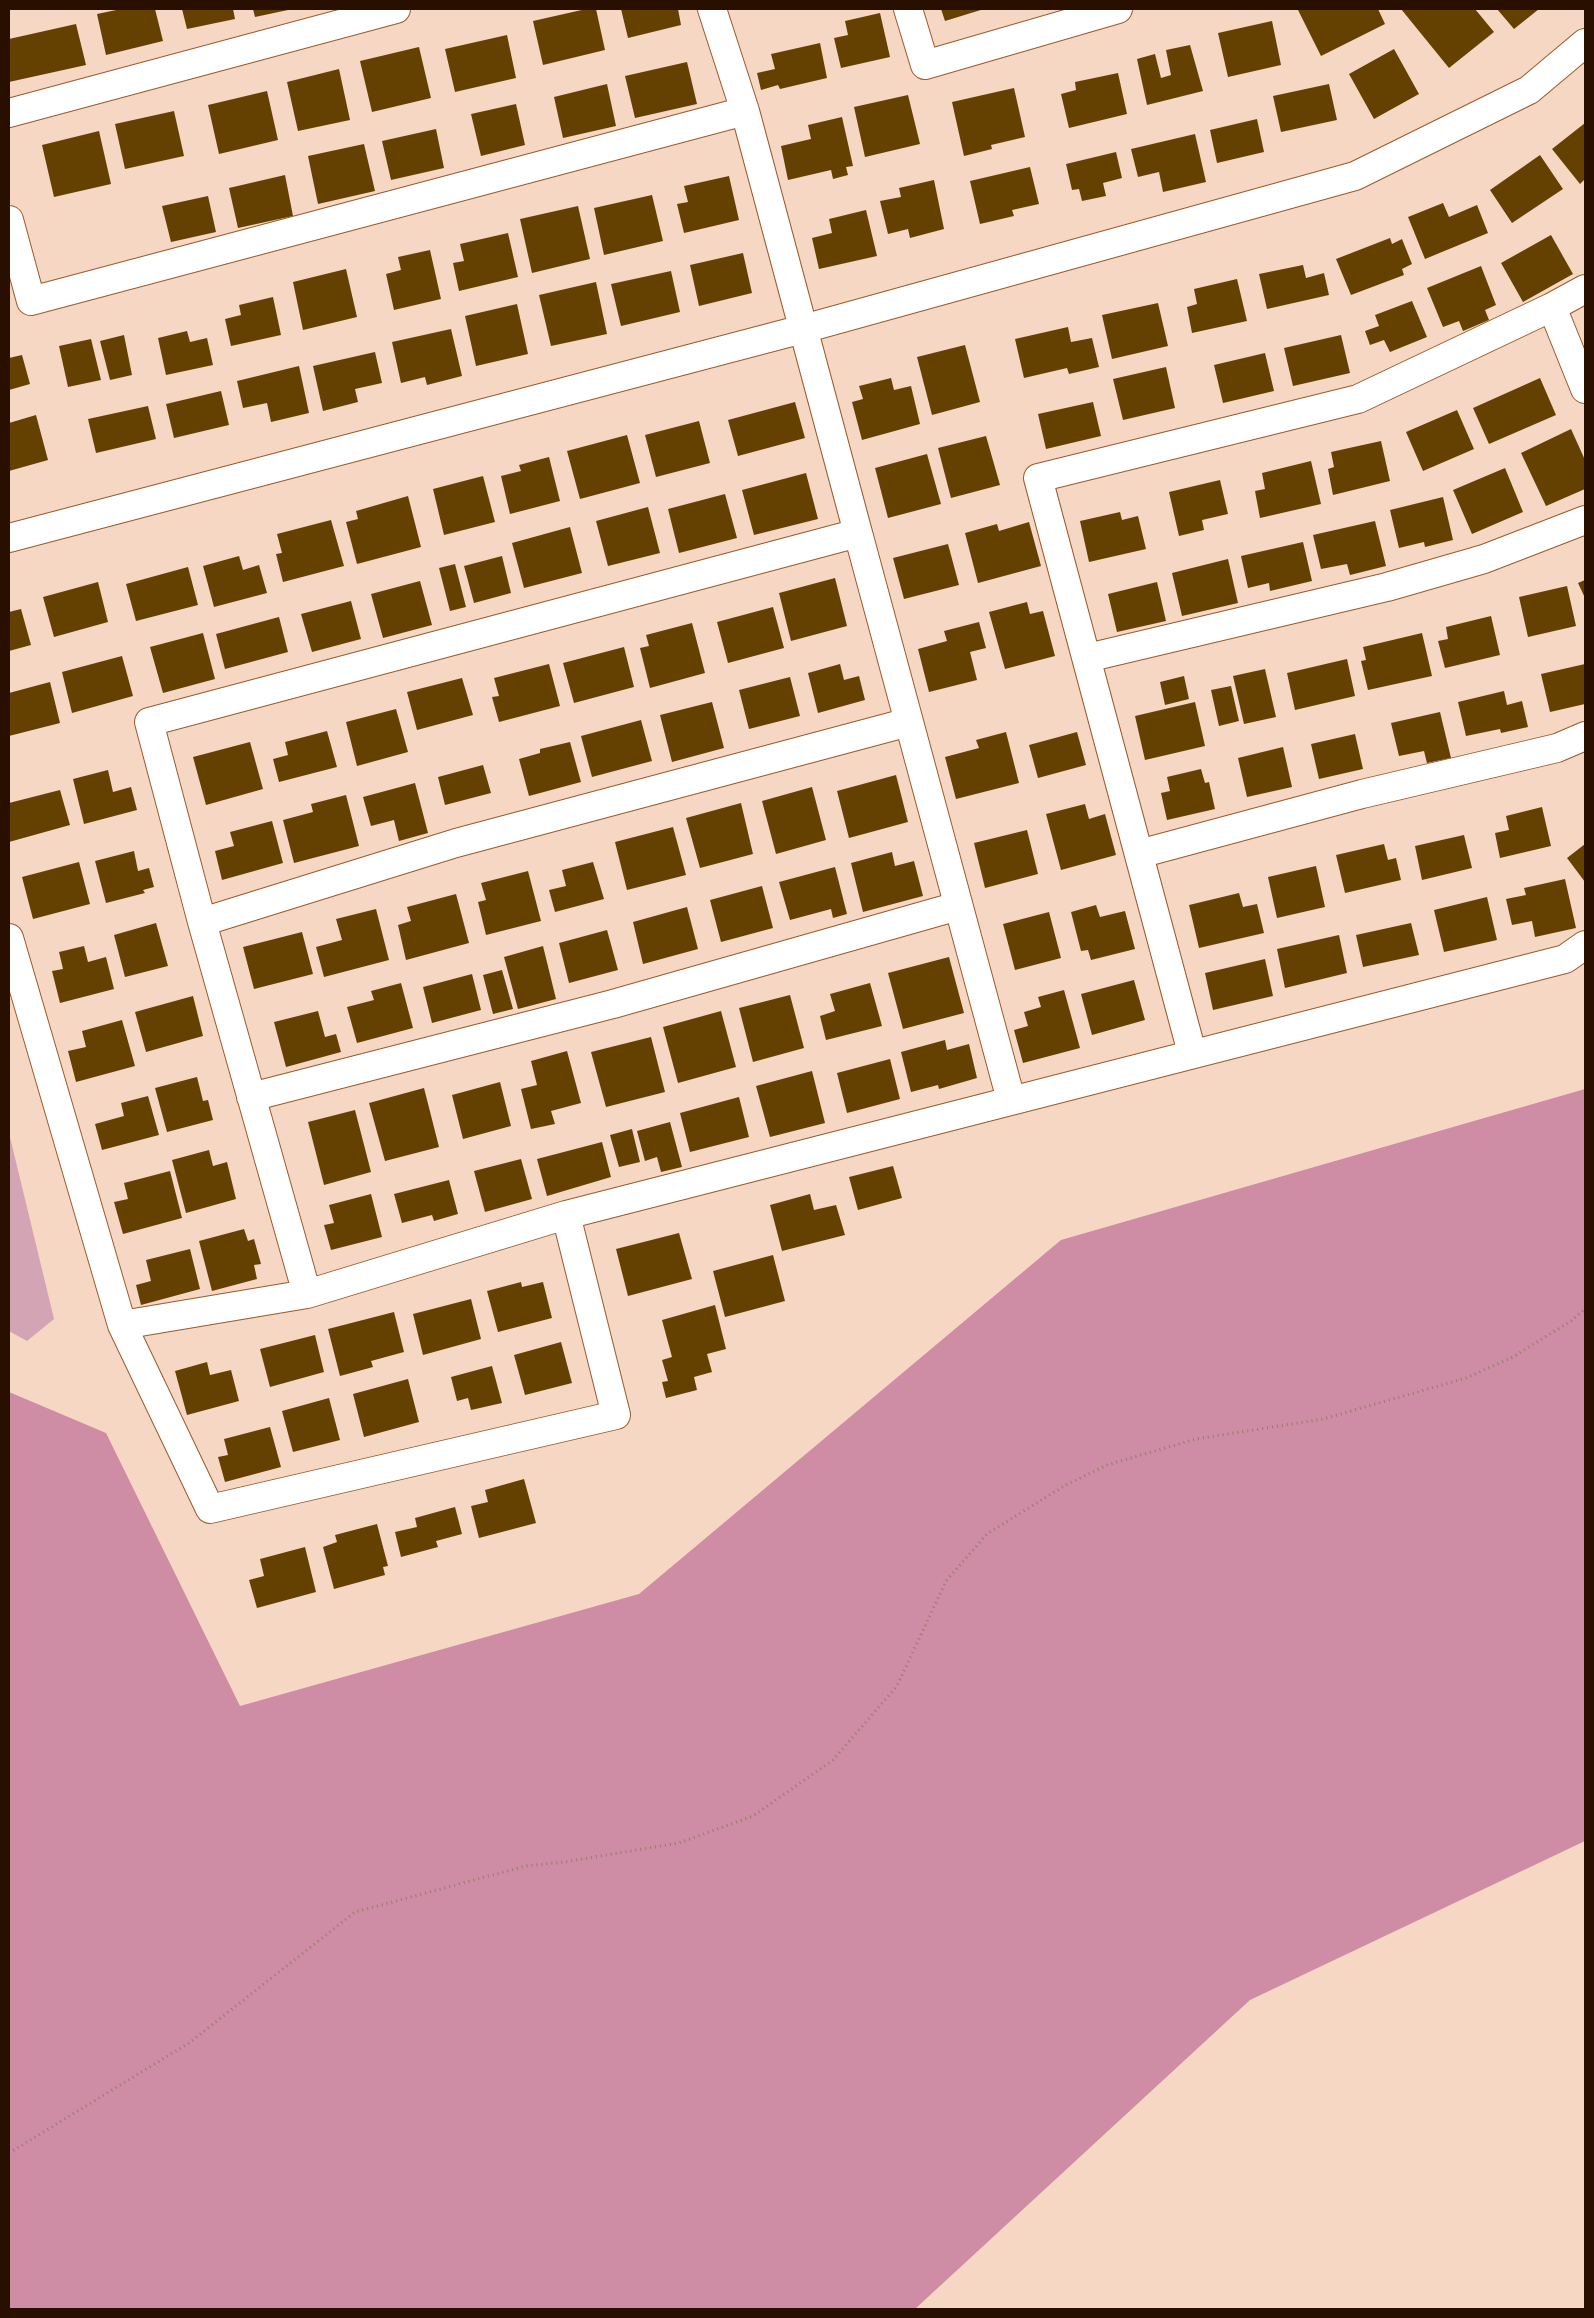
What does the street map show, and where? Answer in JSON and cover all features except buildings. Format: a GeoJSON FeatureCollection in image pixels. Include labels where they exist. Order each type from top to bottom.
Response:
{"type":"FeatureCollection","features":[{"type":"Feature","properties":{"kind":"street"},"geometry":{"type":"LineString","coordinates":[[9,113],[396,9]]}},
{"type":"Feature","properties":{"kind":"street"},"geometry":{"type":"LineString","coordinates":[[712,9],[744,111],[1011,1100]]}},
{"type":"Feature","properties":{"kind":"street"},"geometry":{"type":"LineString","coordinates":[[908,9],[925,65],[1118,9]]}},
{"type":"Feature","properties":{"kind":"street"},"geometry":{"type":"LineString","coordinates":[[9,538],[803,329],[1355,176],[1529,90],[1585,43]]}},
{"type":"Feature","properties":{"kind":"street"},"geometry":{"type":"LineString","coordinates":[[9,220],[32,301],[744,111]]}},
{"type":"Feature","properties":{"kind":"street"},"geometry":{"type":"LineString","coordinates":[[1192,1053],[1038,478],[1358,399],[1552,307],[1585,289]]}},
{"type":"Feature","properties":{"kind":"street"},"geometry":{"type":"LineString","coordinates":[[1552,307],[1585,390]]}},
{"type":"Feature","properties":{"kind":"street"},"geometry":{"type":"LineString","coordinates":[[1086,658],[1386,587],[1484,559],[1585,520]]}},
{"type":"Feature","properties":{"kind":"street"},"geometry":{"type":"LineString","coordinates":[[307,1294],[202,922],[148,722],[858,534]]}},
{"type":"Feature","properties":{"kind":"street"},"geometry":{"type":"LineString","coordinates":[[202,922],[456,843],[909,722]]}},
{"type":"Feature","properties":{"kind":"street"},"geometry":{"type":"LineString","coordinates":[[1139,854],[1362,794],[1557,748],[1585,736]]}},
{"type":"Feature","properties":{"kind":"street"},"geometry":{"type":"LineString","coordinates":[[251,1097],[613,1004],[958,906]]}},
{"type":"Feature","properties":{"kind":"street"},"geometry":{"type":"LineString","coordinates":[[9,938],[14,973],[122,1325],[210,1509],[616,1415],[566,1215]]}},
{"type":"Feature","properties":{"kind":"street"},"geometry":{"type":"LineString","coordinates":[[122,1325],[307,1294],[566,1215],[1192,1053],[1565,959],[1585,944]]}},
{"type":"Feature","properties":{"kind":"path"},"geometry":{"type":"LineString","coordinates":[[9,2153],[189,2043],[355,1912],[526,1866],[679,1844],[753,1816],[833,1760],[897,1686],[946,1581],[987,1534],[1064,1486],[1107,1465],[1196,1438],[1323,1419],[1466,1378],[1513,1357],[1571,1321],[1585,1309]]}},
{"type":"Feature","properties":{"kind":"shaded area"},"geometry":{"type":"Polygon","coordinates":[[[1585,1089],[1585,1841],[1250,2000],[915,2309],[9,2309],[9,1392],[106,1433],[240,1706],[639,1594],[1061,1240],[1585,1089]]]}},
{"type":"Feature","properties":{"kind":"shaded area"},"geometry":{"type":"Polygon","coordinates":[[[9,1133],[54,1319],[27,1341],[9,1331],[9,1133]]]}}]}
